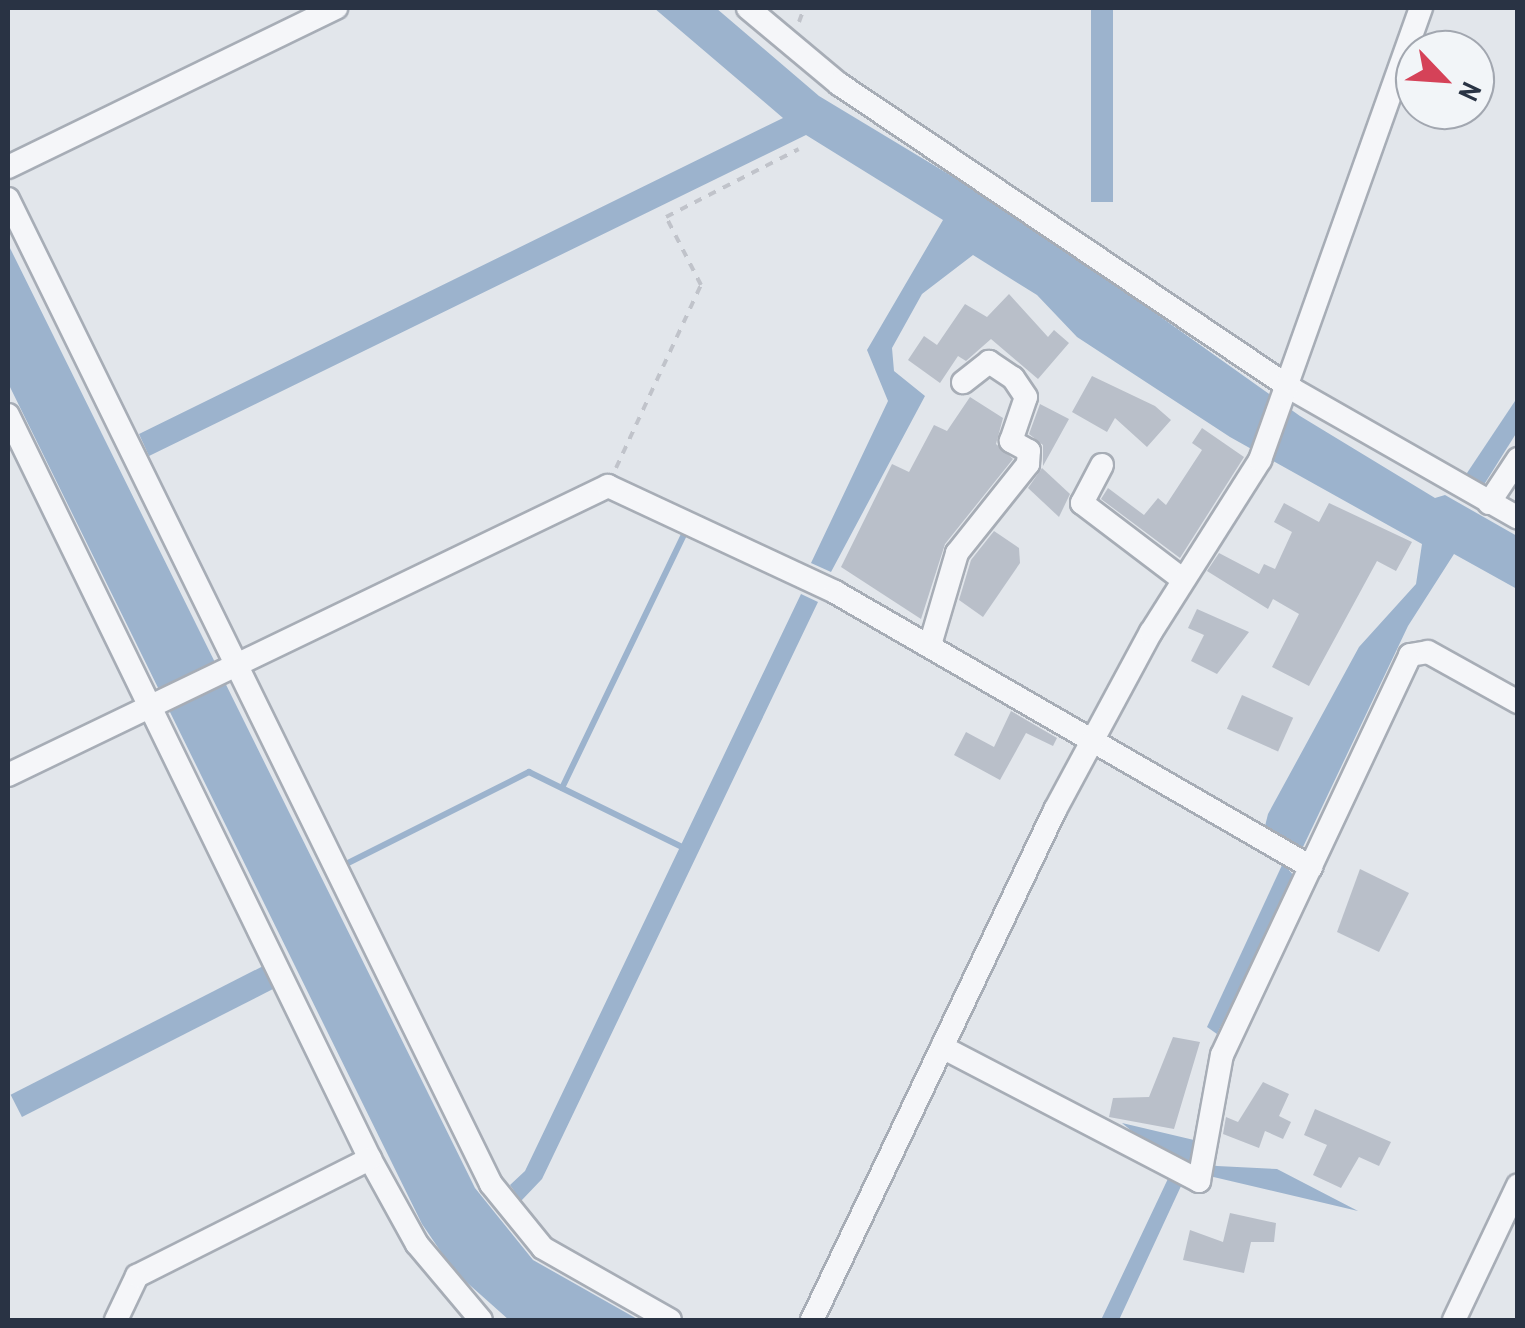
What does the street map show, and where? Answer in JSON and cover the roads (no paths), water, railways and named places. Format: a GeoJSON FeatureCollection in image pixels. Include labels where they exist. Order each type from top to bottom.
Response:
{"type":"FeatureCollection","features":[{"type":"Feature","properties":{"kind":"street"},"geometry":{"type":"LineString","coordinates":[[8,167],[336,8]]}},
{"type":"Feature","properties":{"kind":"street"},"geometry":{"type":"LineString","coordinates":[[748,8],[839,84],[1290,394],[1518,518]]}},
{"type":"Feature","properties":{"kind":"street"},"geometry":{"type":"LineString","coordinates":[[812,1320],[1094,740],[1182,579],[1260,460],[1290,394],[1421,8]]}},
{"type":"Feature","properties":{"kind":"street"},"geometry":{"type":"LineString","coordinates":[[8,199],[231,665],[491,1184],[543,1248],[670,1320]]}},
{"type":"Feature","properties":{"kind":"street"},"geometry":{"type":"LineString","coordinates":[[930,645],[957,553],[1028,464],[1030,451],[1011,440],[1026,398],[1013,378],[990,362],[963,382]]}},
{"type":"Feature","properties":{"kind":"street"},"geometry":{"type":"LineString","coordinates":[[8,415],[154,703],[370,1159],[417,1244],[481,1320]]}},
{"type":"Feature","properties":{"kind":"street"},"geometry":{"type":"LineString","coordinates":[[1489,503],[1518,459]]}},
{"type":"Feature","properties":{"kind":"street"},"geometry":{"type":"LineString","coordinates":[[1102,465],[1082,503],[1182,579]]}},
{"type":"Feature","properties":{"kind":"street"},"geometry":{"type":"LineString","coordinates":[[8,775],[608,486],[930,645],[1311,866]]}},
{"type":"Feature","properties":{"kind":"street"},"geometry":{"type":"LineString","coordinates":[[942,1047],[1164,1168],[1202,1172],[1206,1110],[1222,1056],[1417,649],[1518,702]]}},
{"type":"Feature","properties":{"kind":"street"},"geometry":{"type":"LineString","coordinates":[[116,1320],[136,1276],[370,1159]]}},
{"type":"Feature","properties":{"kind":"street"},"geometry":{"type":"LineString","coordinates":[[1454,1320],[1518,1185]]}},
{"type":"Feature","properties":{"kind":"water"},"geometry":{"type":"Polygon","coordinates":[[[654,8],[716,8],[819,96],[1023,219],[1300,416],[1435,498],[1445,495],[1517,536],[1517,589],[1454,554],[1408,626],[1303,847],[1265,826],[1268,814],[1359,647],[1416,584],[1422,544],[1230,437],[1077,337],[1037,295],[973,255],[922,294],[892,348],[894,371],[925,396],[831,572],[811,563],[888,401],[867,350],[943,220],[806,135],[149,456],[139,434],[783,118],[654,8]]]}},
{"type":"Feature","properties":{"kind":"water"},"geometry":{"type":"Polygon","coordinates":[[[1091,8],[1113,8],[1113,202],[1091,202],[1091,8]]]}},
{"type":"Feature","properties":{"kind":"water"},"geometry":{"type":"Polygon","coordinates":[[[8,244],[475,1188],[533,1260],[639,1320],[509,1320],[454,1271],[422,1224],[8,383],[8,244]]]}},
{"type":"Feature","properties":{"kind":"water"},"geometry":{"type":"Polygon","coordinates":[[[1517,398],[1517,432],[1480,491],[1461,482],[1517,398]]]}},
{"type":"Feature","properties":{"kind":"water"},"geometry":{"type":"Polygon","coordinates":[[[801,594],[818,602],[542,1179],[521,1201],[510,1185],[525,1171],[801,594]]]}},
{"type":"Feature","properties":{"kind":"water"},"geometry":{"type":"Polygon","coordinates":[[[1283,863],[1294,876],[1217,1034],[1207,1027],[1283,863]]]}},
{"type":"Feature","properties":{"kind":"water"},"geometry":{"type":"Polygon","coordinates":[[[269,963],[280,985],[22,1117],[11,1095],[269,963]]]}},
{"type":"Feature","properties":{"kind":"water"},"geometry":{"type":"Polygon","coordinates":[[[1122,1123],[1194,1140],[1200,1161],[1217,1166],[1277,1169],[1358,1211],[1188,1171],[1119,1320],[1101,1320],[1174,1166],[1122,1123]]]}},
{"type":"Feature","properties":{"kind":"waterway"},"geometry":{"type":"LineString","coordinates":[[562,788],[685,532]]}},
{"type":"Feature","properties":{"kind":"waterway"},"geometry":{"type":"LineString","coordinates":[[348,863],[529,772],[686,849]]}}]}
